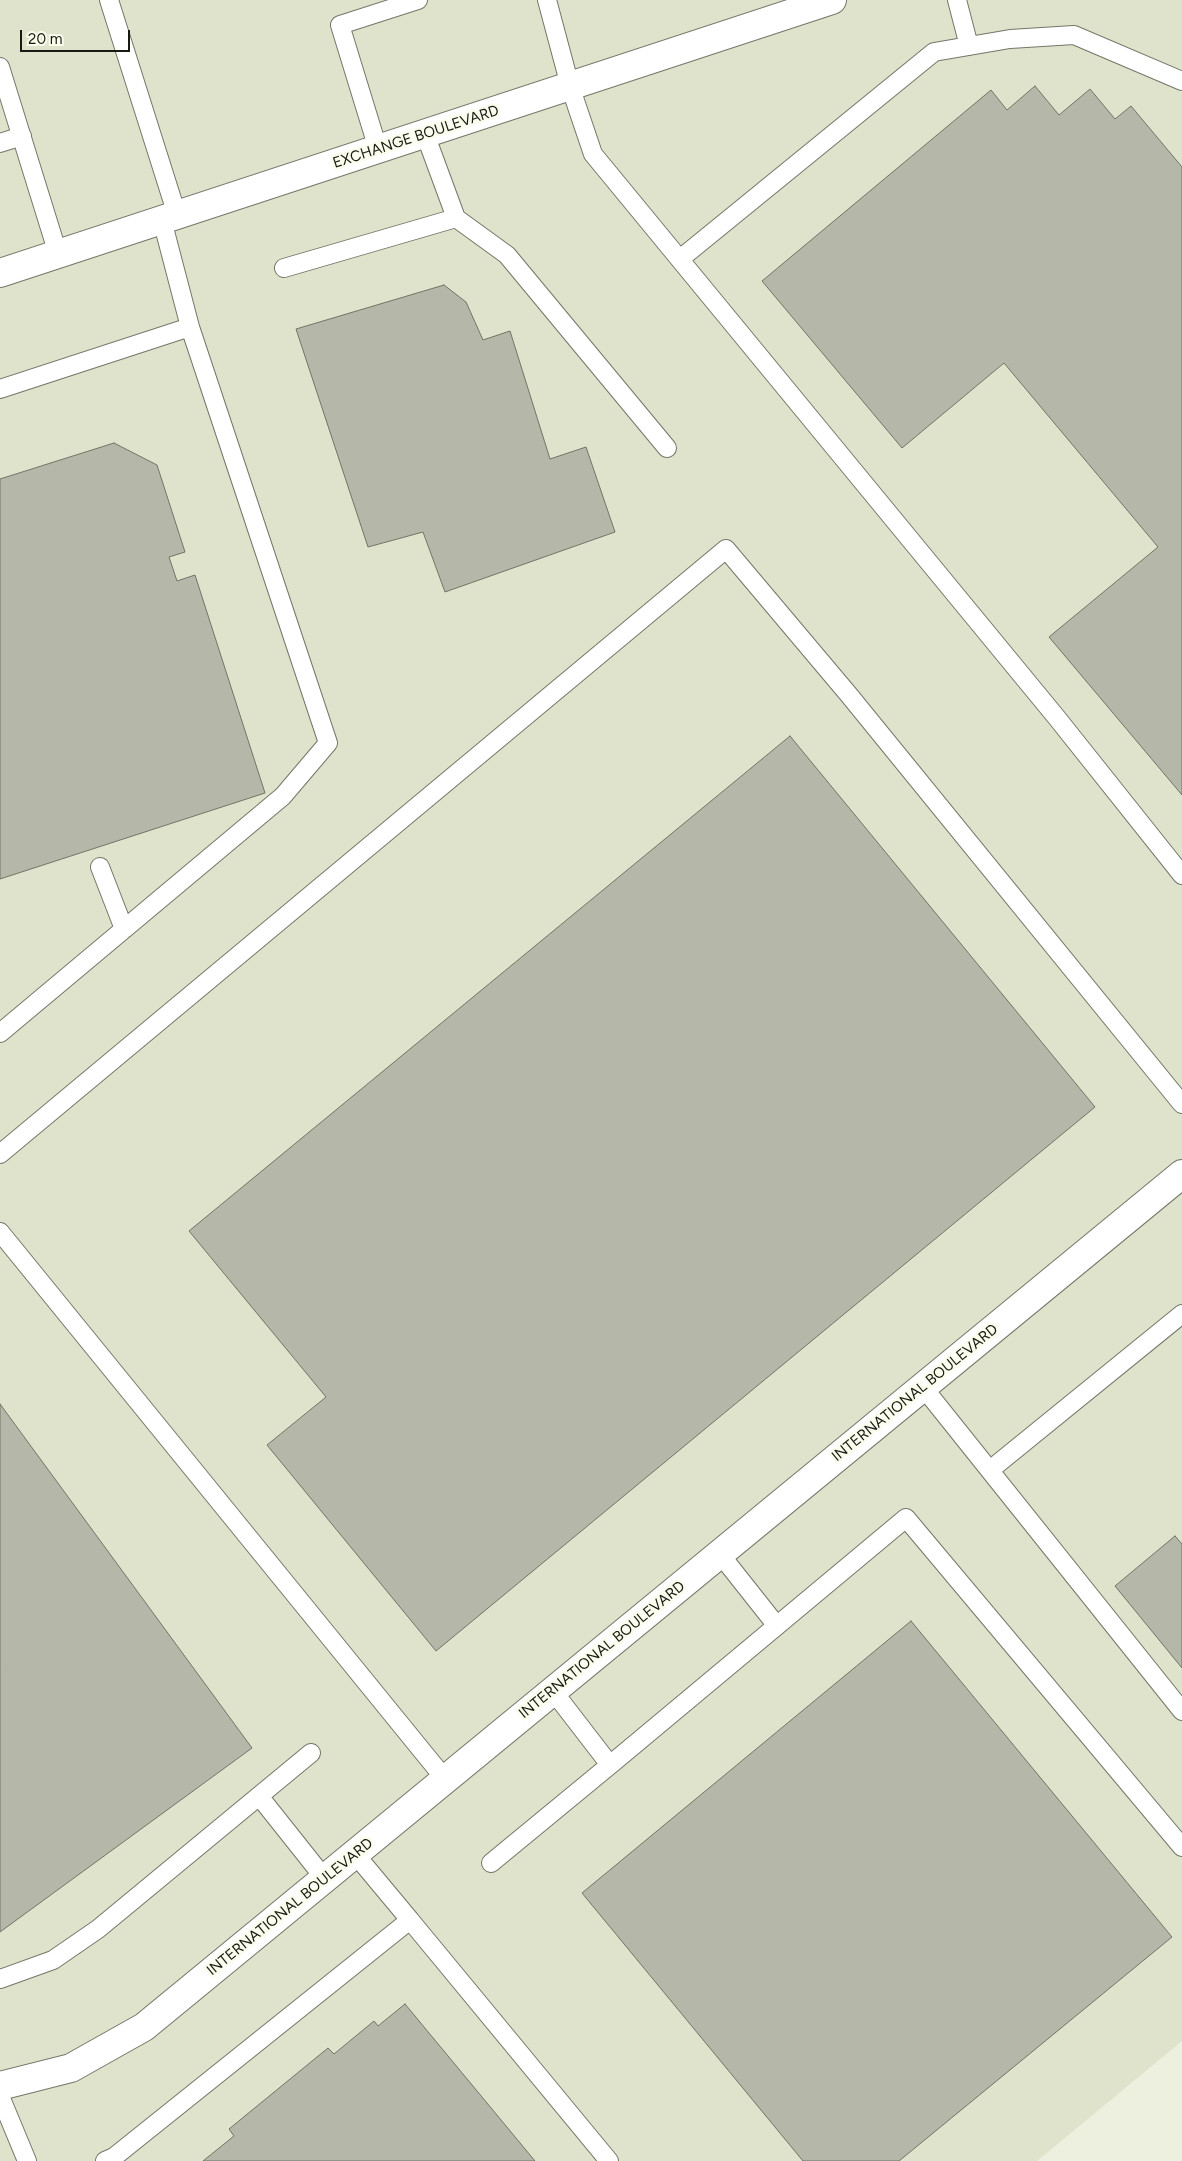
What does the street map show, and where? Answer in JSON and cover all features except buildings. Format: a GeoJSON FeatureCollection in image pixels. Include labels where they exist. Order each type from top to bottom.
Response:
{"type":"FeatureCollection","features":[{"type":"Feature","properties":{"kind":"street","name":"EXCHANGE BOULEVARD"},"geometry":{"type":"LineString","coordinates":[[0,273],[832,0]]}},
{"type":"Feature","properties":{"kind":"street","name":"INTERNATIONAL BOULEVARD"},"geometry":{"type":"LineString","coordinates":[[0,2086],[71,2068],[144,2027],[1182,1174]]}},
{"type":"Feature","properties":{"kind":"lane"},"geometry":{"type":"LineString","coordinates":[[0,1033],[283,796],[328,743],[190,327],[170,218],[109,0]]}},
{"type":"Feature","properties":{"kind":"lane"},"geometry":{"type":"LineString","coordinates":[[378,149],[340,25],[418,0]]}},
{"type":"Feature","properties":{"kind":"lane"},"geometry":{"type":"LineString","coordinates":[[547,0],[570,86],[593,154],[1057,718],[1182,875]]}},
{"type":"Feature","properties":{"kind":"lane"},"geometry":{"type":"LineString","coordinates":[[957,0],[969,46]]}},
{"type":"Feature","properties":{"kind":"lane"},"geometry":{"type":"LineString","coordinates":[[680,259],[934,52],[1010,39],[1074,35],[1182,81]]}},
{"type":"Feature","properties":{"kind":"lane"},"geometry":{"type":"LineString","coordinates":[[0,67],[58,254]]}},
{"type":"Feature","properties":{"kind":"lane"},"geometry":{"type":"LineString","coordinates":[[425,134],[456,218],[507,255],[667,448]]}},
{"type":"Feature","properties":{"kind":"lane"},"geometry":{"type":"LineString","coordinates":[[0,143],[22,136]]}},
{"type":"Feature","properties":{"kind":"lane"},"geometry":{"type":"LineString","coordinates":[[284,268],[456,218]]}},
{"type":"Feature","properties":{"kind":"lane"},"geometry":{"type":"LineString","coordinates":[[0,389],[190,327]]}},
{"type":"Feature","properties":{"kind":"lane"},"geometry":{"type":"LineString","coordinates":[[0,1154],[726,549],[849,695],[1182,1104]]}},
{"type":"Feature","properties":{"kind":"lane"},"geometry":{"type":"LineString","coordinates":[[100,868],[124,929]]}},
{"type":"Feature","properties":{"kind":"lane"},"geometry":{"type":"LineString","coordinates":[[0,1232],[445,1779]]}},
{"type":"Feature","properties":{"kind":"lane"},"geometry":{"type":"LineString","coordinates":[[990,1470],[1182,1314]]}},
{"type":"Feature","properties":{"kind":"lane"},"geometry":{"type":"LineString","coordinates":[[923,1387],[1182,1711]]}},
{"type":"Feature","properties":{"kind":"lane"},"geometry":{"type":"LineString","coordinates":[[492,1863],[906,1518],[1182,1847]]}},
{"type":"Feature","properties":{"kind":"lane"},"geometry":{"type":"LineString","coordinates":[[720,1554],[777,1626]]}},
{"type":"Feature","properties":{"kind":"lane"},"geometry":{"type":"LineString","coordinates":[[553,1691],[610,1765]]}},
{"type":"Feature","properties":{"kind":"lane"},"geometry":{"type":"LineString","coordinates":[[0,1979],[53,1960],[98,1929],[310,1753]]}},
{"type":"Feature","properties":{"kind":"lane"},"geometry":{"type":"LineString","coordinates":[[259,1796],[325,1879]]}},
{"type":"Feature","properties":{"kind":"lane"},"geometry":{"type":"LineString","coordinates":[[355,1854],[609,2161]]}},
{"type":"Feature","properties":{"kind":"lane"},"geometry":{"type":"LineString","coordinates":[[105,2161],[410,1920]]}},
{"type":"Feature","properties":{"kind":"lane"},"geometry":{"type":"LineString","coordinates":[[0,2096],[27,2161]]}},
{"type":"Feature","properties":{"kind":"shaded area"},"geometry":{"type":"Polygon","coordinates":[[[0,0],[1182,0],[1182,2041],[1037,2161],[0,2161],[0,0]]]}}]}
